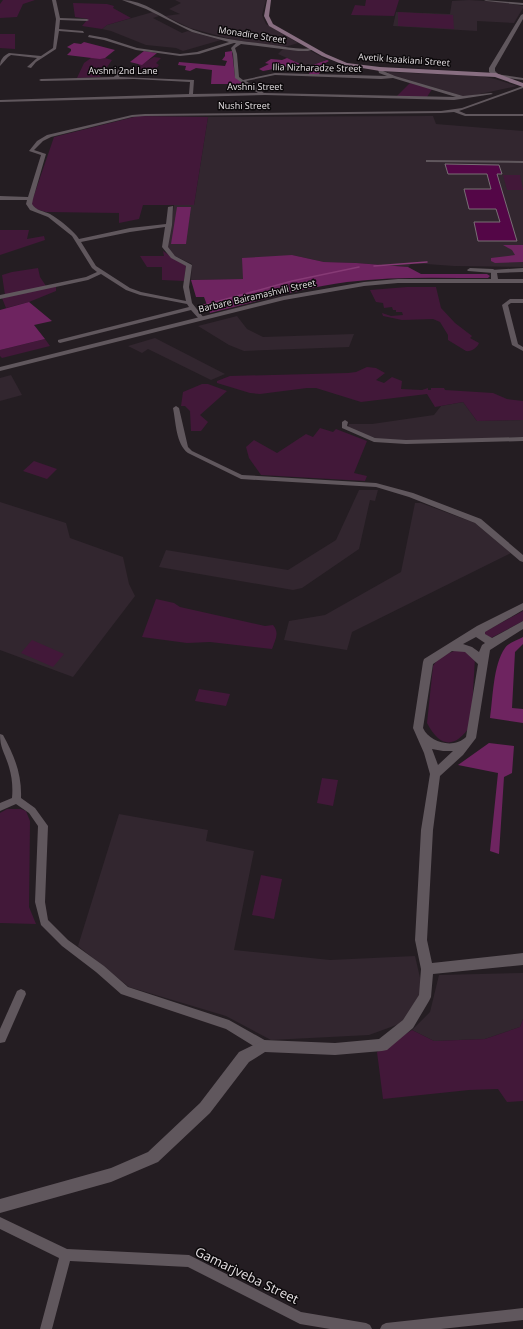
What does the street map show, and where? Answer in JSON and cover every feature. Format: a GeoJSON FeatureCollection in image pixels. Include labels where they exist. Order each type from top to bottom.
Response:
{"type":"FeatureCollection","features":[{"type":"Feature","properties":{"kind":"main road","name":"Avetik Isaakiani Street"},"geometry":{"type":"LineString","coordinates":[[269,0],[266,16],[269,23],[312,49],[346,64],[380,69],[496,75],[523,86]]}},
{"type":"Feature","properties":{"kind":"street"},"geometry":{"type":"LineString","coordinates":[[29,67],[55,48],[58,19],[54,0]]}},
{"type":"Feature","properties":{"kind":"street","name":"Monadire Street"},"geometry":{"type":"LineString","coordinates":[[124,0],[150,8],[190,30],[232,41],[296,50],[312,49]]}},
{"type":"Feature","properties":{"kind":"street"},"geometry":{"type":"LineString","coordinates":[[486,0],[523,4]]}},
{"type":"Feature","properties":{"kind":"street"},"geometry":{"type":"LineString","coordinates":[[523,15],[492,68],[492,72],[496,75],[523,79]]}},
{"type":"Feature","properties":{"kind":"street"},"geometry":{"type":"LineString","coordinates":[[58,19],[87,20]]}},
{"type":"Feature","properties":{"kind":"street"},"geometry":{"type":"LineString","coordinates":[[57,30],[83,32]]}},
{"type":"Feature","properties":{"kind":"street"},"geometry":{"type":"LineString","coordinates":[[89,36],[139,49],[180,55],[198,53],[232,41]]}},
{"type":"Feature","properties":{"kind":"street"},"geometry":{"type":"LineString","coordinates":[[240,42],[233,48],[236,59],[237,78],[265,94]]}},
{"type":"Feature","properties":{"kind":"street"},"geometry":{"type":"LineString","coordinates":[[0,65],[6,56],[10,54],[42,57]]}},
{"type":"Feature","properties":{"kind":"street"},"geometry":{"type":"LineString","coordinates":[[116,78],[122,67]]}},
{"type":"Feature","properties":{"kind":"street"},"geometry":{"type":"LineString","coordinates":[[380,69],[381,72],[393,77],[465,98]]}},
{"type":"Feature","properties":{"kind":"street","name":"Ilia Nizharadze Street"},"geometry":{"type":"LineString","coordinates":[[242,81],[275,74],[381,78],[393,77]]}},
{"type":"Feature","properties":{"kind":"street","name":"Avshni 2nd Lane"},"geometry":{"type":"LineString","coordinates":[[41,80],[154,78],[192,81],[191,95]]}},
{"type":"Feature","properties":{"kind":"street","name":"Nushi Street"},"geometry":{"type":"LineString","coordinates":[[30,199],[44,154],[31,151],[42,140],[49,136],[132,116],[456,111],[523,86]]}},
{"type":"Feature","properties":{"kind":"street","name":"Avshni Street"},"geometry":{"type":"LineString","coordinates":[[0,101],[265,94],[454,99],[510,91]]}},
{"type":"Feature","properties":{"kind":"street"},"geometry":{"type":"LineString","coordinates":[[456,111],[465,115],[523,115]]}},
{"type":"Feature","properties":{"kind":"street"},"geometry":{"type":"LineString","coordinates":[[428,161],[523,162]]}},
{"type":"Feature","properties":{"kind":"street"},"geometry":{"type":"LineString","coordinates":[[0,198],[30,199],[29,204],[32,209],[50,216],[70,231],[78,241],[90,264],[128,288],[140,293],[190,306]]}},
{"type":"Feature","properties":{"kind":"street"},"geometry":{"type":"LineString","coordinates":[[171,207],[165,247],[173,257],[189,265],[186,286],[190,306],[201,318]]}},
{"type":"Feature","properties":{"kind":"street"},"geometry":{"type":"LineString","coordinates":[[78,241],[130,230],[169,225]]}},
{"type":"Feature","properties":{"kind":"street"},"geometry":{"type":"LineString","coordinates":[[470,270],[523,270]]}},
{"type":"Feature","properties":{"kind":"street"},"geometry":{"type":"LineString","coordinates":[[493,271],[496,281]]}},
{"type":"Feature","properties":{"kind":"street"},"geometry":{"type":"LineString","coordinates":[[0,297],[88,278],[101,272]]}},
{"type":"Feature","properties":{"kind":"street","name":"Barbare Bairamashvili Street"},"geometry":{"type":"LineString","coordinates":[[0,369],[284,298],[364,284],[398,282],[523,281]]}},
{"type":"Feature","properties":{"kind":"street"},"geometry":{"type":"LineString","coordinates":[[523,301],[510,301],[505,305],[515,345],[523,349]]}},
{"type":"Feature","properties":{"kind":"street","name":"Barbare Bairamashvili Street"},"geometry":{"type":"LineString","coordinates":[[60,341],[190,306]]}},
{"type":"Feature","properties":{"kind":"street"},"geometry":{"type":"LineString","coordinates":[[176,408],[185,448],[190,452],[241,477],[376,485],[404,493],[478,522],[523,560]]}},
{"type":"Feature","properties":{"kind":"street"},"geometry":{"type":"LineString","coordinates":[[345,422],[344,427],[360,436],[374,440],[412,442],[523,438]]}},
{"type":"Feature","properties":{"kind":"street"},"geometry":{"type":"LineString","coordinates":[[0,807],[16,800],[21,802],[37,814],[42,826],[40,902],[44,922],[65,943],[100,969],[125,991],[229,1025],[264,1046],[335,1049],[382,1045],[408,1024],[425,998],[427,969],[421,940],[427,830],[436,774],[418,728],[428,662],[480,629],[523,606]]}},
{"type":"Feature","properties":{"kind":"street"},"geometry":{"type":"LineString","coordinates":[[436,774],[471,738],[485,648],[523,625]]}},
{"type":"Feature","properties":{"kind":"street"},"geometry":{"type":"LineString","coordinates":[[480,629],[480,635],[486,640],[494,642]]}},
{"type":"Feature","properties":{"kind":"street"},"geometry":{"type":"LineString","coordinates":[[450,647],[460,646],[469,649],[476,654],[482,662]]}},
{"type":"Feature","properties":{"kind":"street"},"geometry":{"type":"LineString","coordinates":[[418,728],[424,738],[435,745],[449,748],[462,746],[471,738]]}},
{"type":"Feature","properties":{"kind":"street"},"geometry":{"type":"LineString","coordinates":[[0,737],[13,761],[17,791],[16,800]]}},
{"type":"Feature","properties":{"kind":"street"},"geometry":{"type":"LineString","coordinates":[[427,969],[523,959]]}},
{"type":"Feature","properties":{"kind":"street"},"geometry":{"type":"LineString","coordinates":[[0,1038],[21,994]]}},
{"type":"Feature","properties":{"kind":"street"},"geometry":{"type":"LineString","coordinates":[[0,1206],[110,1175],[153,1157],[205,1108],[244,1057],[264,1046]]}},
{"type":"Feature","properties":{"kind":"street","name":"Gamarjveba Street"},"geometry":{"type":"LineString","coordinates":[[0,1223],[66,1255],[189,1261],[300,1318],[366,1329]]}},
{"type":"Feature","properties":{"kind":"street"},"geometry":{"type":"LineString","coordinates":[[46,1329],[66,1255]]}},
{"type":"Feature","properties":{"kind":"street"},"geometry":{"type":"LineString","coordinates":[[386,1329],[523,1314]]}},
{"type":"Feature","properties":{"kind":"shaded area"},"geometry":{"type":"Polygon","coordinates":[[[3,0],[35,0],[23,4],[17,17],[0,18],[0,4],[3,0]]]}},
{"type":"Feature","properties":{"kind":"shaded area"},"geometry":{"type":"Polygon","coordinates":[[[175,0],[266,0],[262,15],[266,24],[298,43],[285,47],[234,40],[190,28],[165,16],[180,14],[169,9],[181,3],[175,0]]]}},
{"type":"Feature","properties":{"kind":"shaded area"},"geometry":{"type":"Polygon","coordinates":[[[366,0],[399,0],[394,16],[351,15],[355,5],[365,6],[366,0]]]}},
{"type":"Feature","properties":{"kind":"shaded area"},"geometry":{"type":"Polygon","coordinates":[[[469,0],[501,2],[523,6],[523,8],[514,23],[477,21],[477,31],[393,26],[396,12],[450,14],[452,1],[469,0]]]}},
{"type":"Feature","properties":{"kind":"shaded area"},"geometry":{"type":"Polygon","coordinates":[[[73,3],[107,4],[114,6],[113,8],[131,18],[107,25],[102,29],[82,26],[88,19],[75,17],[73,3]]]}},
{"type":"Feature","properties":{"kind":"shaded area"},"geometry":{"type":"Polygon","coordinates":[[[153,12],[159,16],[153,18],[182,33],[188,31],[221,40],[183,51],[176,48],[146,45],[102,29],[107,25],[153,12]]]}},
{"type":"Feature","properties":{"kind":"shaded area"},"geometry":{"type":"Polygon","coordinates":[[[398,12],[453,15],[454,29],[398,26],[398,12]]]}},
{"type":"Feature","properties":{"kind":"shaded area"},"geometry":{"type":"Polygon","coordinates":[[[0,34],[15,34],[15,49],[0,48],[0,34]]]}},
{"type":"Feature","properties":{"kind":"shaded area"},"geometry":{"type":"Polygon","coordinates":[[[84,42],[115,50],[105,58],[100,59],[67,55],[71,49],[67,47],[74,43],[81,44],[84,42]]]}},
{"type":"Feature","properties":{"kind":"shaded area"},"geometry":{"type":"Polygon","coordinates":[[[283,49],[311,51],[327,60],[307,67],[278,54],[283,49]]]}},
{"type":"Feature","properties":{"kind":"shaded area"},"geometry":{"type":"Polygon","coordinates":[[[144,51],[157,53],[142,65],[130,62],[144,51]]]}},
{"type":"Feature","properties":{"kind":"shaded area"},"geometry":{"type":"Polygon","coordinates":[[[232,51],[235,77],[249,87],[236,87],[234,84],[211,84],[212,70],[196,68],[190,71],[185,70],[186,66],[178,65],[179,62],[225,66],[227,61],[222,60],[225,56],[225,52],[232,51]]]}},
{"type":"Feature","properties":{"kind":"shaded area"},"geometry":{"type":"Polygon","coordinates":[[[154,57],[161,58],[156,63],[159,65],[155,70],[135,69],[139,64],[142,64],[154,57]]]}},
{"type":"Feature","properties":{"kind":"shaded area"},"geometry":{"type":"Polygon","coordinates":[[[91,58],[105,58],[112,60],[100,77],[77,78],[84,63],[91,58]]]}},
{"type":"Feature","properties":{"kind":"shaded area"},"geometry":{"type":"Polygon","coordinates":[[[287,58],[307,67],[327,60],[329,61],[314,69],[320,71],[319,75],[309,74],[311,70],[290,66],[263,71],[259,69],[269,64],[265,63],[271,59],[282,60],[287,58]]]}},
{"type":"Feature","properties":{"kind":"shaded area"},"geometry":{"type":"Polygon","coordinates":[[[388,72],[481,76],[517,86],[466,97],[388,74],[388,72]]]}},
{"type":"Feature","properties":{"kind":"shaded area"},"geometry":{"type":"Polygon","coordinates":[[[410,83],[432,89],[427,97],[397,96],[410,83]]]}},
{"type":"Feature","properties":{"kind":"shaded area"},"geometry":{"type":"Polygon","coordinates":[[[138,116],[208,117],[194,205],[143,205],[139,219],[119,223],[119,213],[46,212],[36,209],[31,204],[54,137],[138,116]]]}},
{"type":"Feature","properties":{"kind":"shaded area"},"geometry":{"type":"Polygon","coordinates":[[[433,116],[436,124],[523,131],[523,267],[454,266],[412,263],[408,267],[324,262],[292,255],[243,279],[191,280],[192,264],[175,256],[167,249],[174,205],[194,205],[208,117],[433,116]]]}},
{"type":"Feature","properties":{"kind":"shaded area"},"geometry":{"type":"Polygon","coordinates":[[[503,175],[520,175],[523,190],[507,190],[503,175]]]}},
{"type":"Feature","properties":{"kind":"shaded area"},"geometry":{"type":"Polygon","coordinates":[[[177,207],[191,207],[186,244],[171,244],[177,207]]]}},
{"type":"Feature","properties":{"kind":"shaded area"},"geometry":{"type":"Polygon","coordinates":[[[0,230],[29,230],[27,239],[44,236],[45,240],[0,255],[0,230]]]}},
{"type":"Feature","properties":{"kind":"shaded area"},"geometry":{"type":"Polygon","coordinates":[[[503,245],[523,245],[523,262],[495,263],[491,261],[491,258],[515,255],[512,250],[503,245]]]}},
{"type":"Feature","properties":{"kind":"shaded area"},"geometry":{"type":"Polygon","coordinates":[[[163,251],[186,266],[184,281],[162,280],[162,267],[147,267],[140,256],[164,256],[163,251]]]}},
{"type":"Feature","properties":{"kind":"shaded area"},"geometry":{"type":"Polygon","coordinates":[[[292,255],[324,262],[408,267],[421,274],[487,274],[490,276],[488,278],[400,278],[347,282],[295,292],[210,313],[204,297],[196,297],[191,280],[243,279],[242,258],[292,255]]]}},
{"type":"Feature","properties":{"kind":"shaded area"},"geometry":{"type":"Polygon","coordinates":[[[38,268],[40,277],[46,286],[5,295],[2,275],[38,268]]]}},
{"type":"Feature","properties":{"kind":"shaded area"},"geometry":{"type":"Polygon","coordinates":[[[56,286],[56,291],[29,302],[6,308],[2,298],[56,286]]]}},
{"type":"Feature","properties":{"kind":"shaded area"},"geometry":{"type":"Polygon","coordinates":[[[407,287],[436,287],[441,308],[455,323],[472,336],[470,338],[479,343],[477,346],[472,350],[466,351],[448,340],[448,335],[440,322],[433,319],[402,320],[383,316],[382,313],[391,316],[403,315],[402,312],[396,312],[396,310],[393,310],[392,307],[384,308],[383,303],[376,302],[370,290],[407,287]]]}},
{"type":"Feature","properties":{"kind":"shaded area"},"geometry":{"type":"Polygon","coordinates":[[[29,302],[52,321],[34,325],[45,339],[0,350],[0,310],[29,302]]]}},
{"type":"Feature","properties":{"kind":"shaded area"},"geometry":{"type":"Polygon","coordinates":[[[237,316],[247,329],[263,337],[354,334],[349,347],[244,351],[229,345],[198,326],[237,316]]]}},
{"type":"Feature","properties":{"kind":"shaded area"},"geometry":{"type":"Polygon","coordinates":[[[155,338],[225,374],[211,380],[148,349],[142,353],[128,346],[155,338]]]}},
{"type":"Feature","properties":{"kind":"shaded area"},"geometry":{"type":"Polygon","coordinates":[[[45,339],[50,346],[2,358],[0,356],[0,350],[45,339]]]}},
{"type":"Feature","properties":{"kind":"shaded area"},"geometry":{"type":"Polygon","coordinates":[[[367,367],[376,368],[385,373],[376,380],[384,383],[392,377],[402,381],[401,389],[422,390],[428,388],[428,390],[431,390],[431,388],[444,388],[445,390],[493,393],[507,399],[523,401],[523,420],[477,421],[463,402],[435,407],[427,394],[361,402],[316,388],[260,394],[250,393],[217,383],[217,381],[230,376],[348,373],[356,372],[367,367]]]}},
{"type":"Feature","properties":{"kind":"shaded area"},"geometry":{"type":"Polygon","coordinates":[[[11,375],[22,395],[0,401],[0,378],[11,375]]]}},
{"type":"Feature","properties":{"kind":"shaded area"},"geometry":{"type":"Polygon","coordinates":[[[202,384],[208,384],[227,391],[200,415],[208,422],[201,431],[191,431],[190,411],[185,406],[181,406],[183,392],[202,384]]]}},
{"type":"Feature","properties":{"kind":"shaded area"},"geometry":{"type":"Polygon","coordinates":[[[463,402],[477,421],[523,420],[523,437],[407,441],[378,439],[348,428],[349,424],[372,424],[434,415],[441,406],[463,402]]]}},
{"type":"Feature","properties":{"kind":"shaded area"},"geometry":{"type":"Polygon","coordinates":[[[320,428],[333,432],[336,429],[367,441],[354,473],[367,476],[365,481],[261,475],[249,458],[246,447],[254,440],[277,453],[306,434],[313,437],[320,428]]]}},
{"type":"Feature","properties":{"kind":"shaded area"},"geometry":{"type":"Polygon","coordinates":[[[34,461],[57,469],[47,479],[23,471],[34,461]]]}},
{"type":"Feature","properties":{"kind":"shaded area"},"geometry":{"type":"Polygon","coordinates":[[[359,490],[378,490],[375,501],[370,500],[359,549],[302,588],[293,590],[159,567],[166,550],[288,570],[336,540],[359,490]]]}},
{"type":"Feature","properties":{"kind":"shaded area"},"geometry":{"type":"Polygon","coordinates":[[[0,502],[66,523],[70,538],[123,557],[129,584],[135,596],[73,677],[0,650],[0,502]]]}},
{"type":"Feature","properties":{"kind":"shaded area"},"geometry":{"type":"Polygon","coordinates":[[[415,503],[421,503],[475,523],[511,553],[352,632],[347,650],[284,640],[289,621],[325,615],[401,572],[415,503]]]}},
{"type":"Feature","properties":{"kind":"shaded area"},"geometry":{"type":"Polygon","coordinates":[[[156,599],[174,603],[180,607],[265,626],[273,625],[277,634],[272,649],[210,642],[187,643],[142,637],[156,599]]]}},
{"type":"Feature","properties":{"kind":"shaded area"},"geometry":{"type":"Polygon","coordinates":[[[523,611],[523,621],[491,638],[484,634],[484,632],[523,611]]]}},
{"type":"Feature","properties":{"kind":"shaded area"},"geometry":{"type":"Polygon","coordinates":[[[523,637],[523,644],[515,652],[512,708],[523,709],[523,723],[490,718],[496,672],[501,655],[508,645],[523,637]]]}},
{"type":"Feature","properties":{"kind":"shaded area"},"geometry":{"type":"Polygon","coordinates":[[[32,640],[64,654],[53,667],[21,653],[32,640]]]}},
{"type":"Feature","properties":{"kind":"shaded area"},"geometry":{"type":"Polygon","coordinates":[[[459,649],[467,650],[475,658],[471,725],[459,738],[453,742],[448,742],[442,741],[437,737],[427,723],[433,666],[439,657],[459,649]]]}},
{"type":"Feature","properties":{"kind":"shaded area"},"geometry":{"type":"Polygon","coordinates":[[[199,689],[230,694],[226,706],[195,701],[199,689]]]}},
{"type":"Feature","properties":{"kind":"shaded area"},"geometry":{"type":"Polygon","coordinates":[[[489,743],[514,746],[512,773],[504,777],[499,854],[490,851],[498,773],[458,765],[489,743]]]}},
{"type":"Feature","properties":{"kind":"shaded area"},"geometry":{"type":"Polygon","coordinates":[[[322,778],[338,780],[333,806],[317,803],[322,778]]]}},
{"type":"Feature","properties":{"kind":"shaded area"},"geometry":{"type":"Polygon","coordinates":[[[7,809],[21,809],[26,811],[30,821],[29,907],[36,924],[0,923],[0,813],[7,809]]]}},
{"type":"Feature","properties":{"kind":"shaded area"},"geometry":{"type":"Polygon","coordinates":[[[119,814],[208,830],[206,841],[254,851],[234,950],[330,960],[415,956],[424,995],[402,1023],[369,1035],[271,1040],[226,1016],[129,987],[78,946],[119,814]]]}},
{"type":"Feature","properties":{"kind":"shaded area"},"geometry":{"type":"Polygon","coordinates":[[[261,875],[282,879],[274,919],[252,915],[261,875]]]}},
{"type":"Feature","properties":{"kind":"shaded area"},"geometry":{"type":"Polygon","coordinates":[[[523,973],[523,1019],[520,1027],[485,1039],[434,1041],[412,1030],[430,1012],[439,975],[523,973]]]}},
{"type":"Feature","properties":{"kind":"shaded area"},"geometry":{"type":"Polygon","coordinates":[[[523,1019],[523,1101],[507,1102],[498,1089],[469,1090],[383,1099],[377,1052],[412,1030],[434,1041],[485,1039],[520,1027],[523,1019]]]}},
{"type":"Feature","properties":{"kind":"building"},"geometry":{"type":"Polygon","coordinates":[[[445,164],[499,165],[502,174],[497,174],[517,241],[478,241],[474,222],[500,222],[496,209],[469,209],[464,189],[491,189],[487,174],[448,174],[445,164]]]}},
{"type":"Feature","properties":{"kind":"waterway"},"geometry":{"type":"LineString","coordinates":[[374,266],[427,262]]}},
{"type":"Feature","properties":{"kind":"waterway"},"geometry":{"type":"LineString","coordinates":[[201,306],[292,281],[359,267]]}}]}
